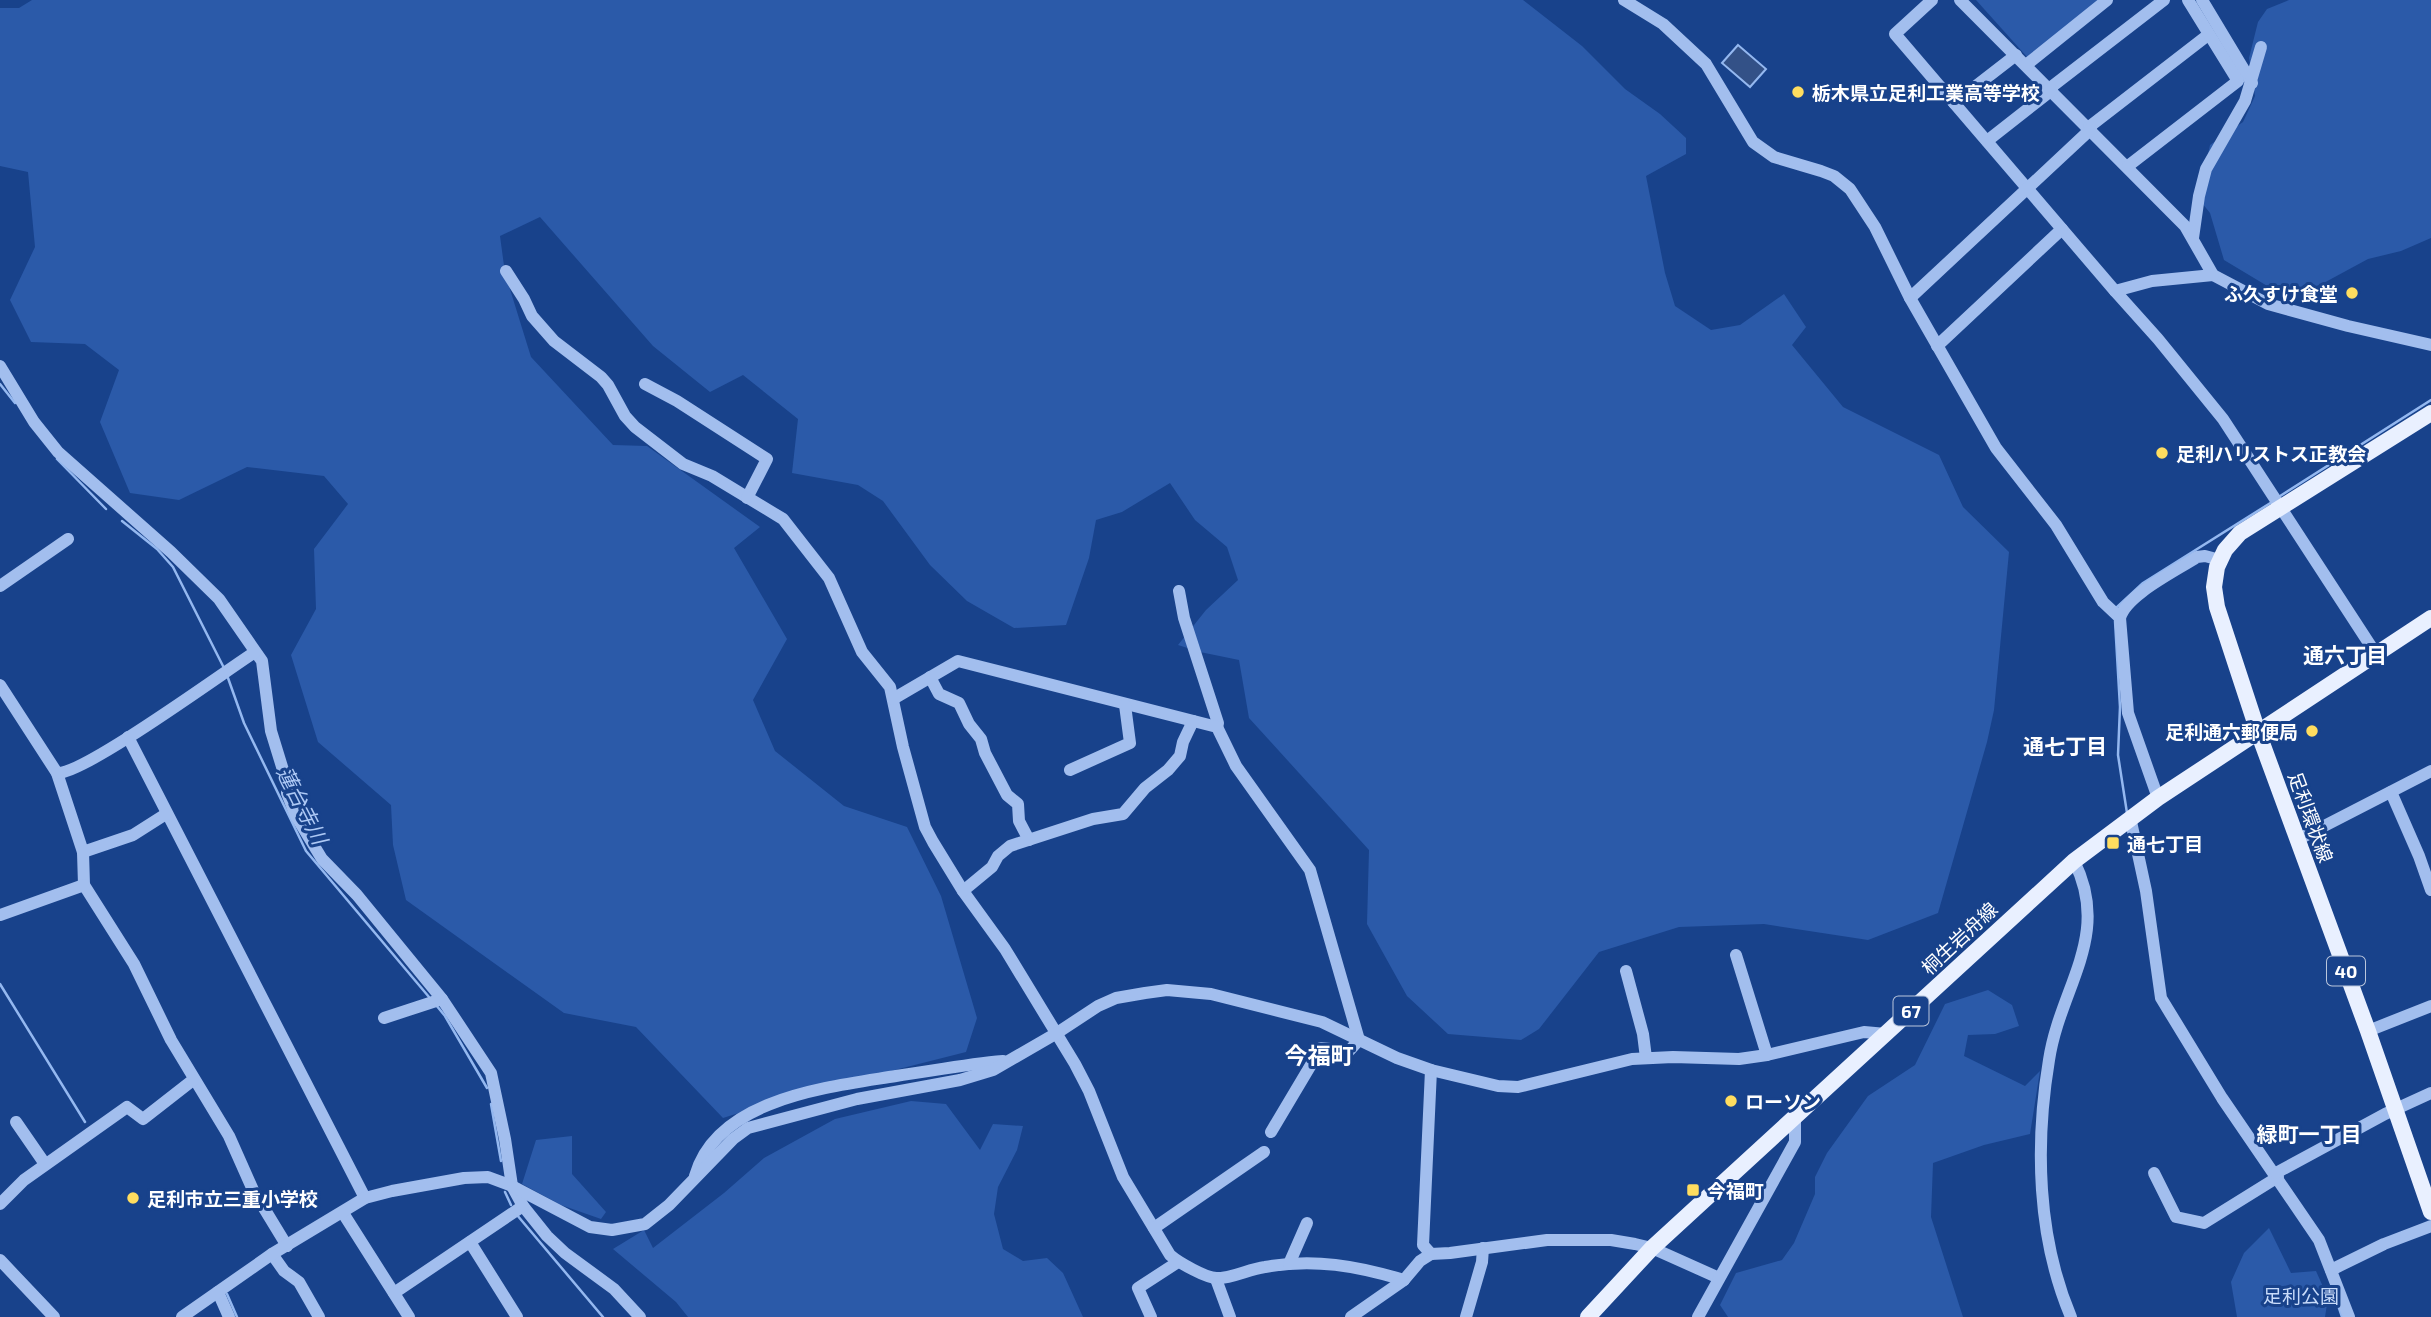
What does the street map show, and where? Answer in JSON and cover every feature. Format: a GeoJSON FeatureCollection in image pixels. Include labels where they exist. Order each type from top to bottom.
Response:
{"type":"FeatureCollection","features":[{"type":"Feature","properties":{"kind":"main road"},"geometry":{"type":"LineString","coordinates":[[2220,560],[2235,538],[2279,507],[2431,413]]}},
{"type":"Feature","properties":{"kind":"main road","name":"足利環状線"},"geometry":{"type":"LineString","coordinates":[[2220,560],[2214,587],[2217,607],[2258,732],[2368,1031],[2431,1212]]}},
{"type":"Feature","properties":{"kind":"main road","name":"67"},"geometry":{"type":"LineString","coordinates":[[2258,732],[2430,620]]}},
{"type":"Feature","properties":{"kind":"main road","name":"桐生岩舟線"},"geometry":{"type":"LineString","coordinates":[[1588,1317],[1652,1248],[2074,861],[2130,817],[2258,732]]}},
{"type":"Feature","properties":{"kind":"street"},"geometry":{"type":"LineString","coordinates":[[1624,0],[1663,24],[1706,64],[1753,142],[1774,157],[1828,174],[1850,189],[1875,227],[1910,298],[1996,449],[2056,525],[2103,602],[2120,618]]}},
{"type":"Feature","properties":{"kind":"street"},"geometry":{"type":"LineString","coordinates":[[1932,0],[1895,34],[2158,339],[2223,419],[2376,654]]}},
{"type":"Feature","properties":{"kind":"street"},"geometry":{"type":"LineString","coordinates":[[1960,0],[2185,226],[2213,275]]}},
{"type":"Feature","properties":{"kind":"street"},"geometry":{"type":"LineString","coordinates":[[2026,65],[2108,0]]}},
{"type":"Feature","properties":{"kind":"street"},"geometry":{"type":"LineString","coordinates":[[1987,141],[2164,0]]}},
{"type":"Feature","properties":{"kind":"street"},"geometry":{"type":"LineString","coordinates":[[2128,166],[2238,81],[2188,0]]}},
{"type":"Feature","properties":{"kind":"street"},"geometry":{"type":"LineString","coordinates":[[2202,0],[2252,83]]}},
{"type":"Feature","properties":{"kind":"street"},"geometry":{"type":"LineString","coordinates":[[1910,298],[2090,128],[2208,35]]}},
{"type":"Feature","properties":{"kind":"street"},"geometry":{"type":"LineString","coordinates":[[2193,237],[2206,169],[2237,118],[2252,83],[2261,47]]}},
{"type":"Feature","properties":{"kind":"street"},"geometry":{"type":"LineString","coordinates":[[1954,103],[2016,55]]}},
{"type":"Feature","properties":{"kind":"street"},"geometry":{"type":"LineString","coordinates":[[1937,346],[2062,229]]}},
{"type":"Feature","properties":{"kind":"street"},"geometry":{"type":"LineString","coordinates":[[506,271],[532,316],[554,341],[608,384],[625,416],[635,427],[683,464],[712,476],[783,519],[806,546],[836,590],[849,627],[862,652],[890,687],[897,724],[925,827],[938,852],[1005,949],[1057,1034],[1089,1091],[1123,1177],[1170,1255],[1178,1262],[1216,1279],[1247,1270],[1289,1264],[1360,1267],[1404,1280]]}},
{"type":"Feature","properties":{"kind":"street"},"geometry":{"type":"LineString","coordinates":[[2115,291],[2152,281],[2213,275],[2268,304],[2431,345]]}},
{"type":"Feature","properties":{"kind":"street"},"geometry":{"type":"LineString","coordinates":[[0,366],[34,422],[58,452],[171,552],[219,599],[262,661],[271,731],[287,783],[287,793],[296,816],[322,859],[357,895],[442,999],[491,1073],[512,1186],[523,1206],[547,1236],[565,1253],[614,1289],[640,1317]]}},
{"type":"Feature","properties":{"kind":"street"},"geometry":{"type":"LineString","coordinates":[[645,384],[677,401],[767,459],[747,498]]}},
{"type":"Feature","properties":{"kind":"street"},"geometry":{"type":"LineString","coordinates":[[0,586],[68,540]]}},
{"type":"Feature","properties":{"kind":"street"},"geometry":{"type":"LineString","coordinates":[[2158,798],[2128,713],[2120,618],[2122,609],[2197,557],[2220,560]]}},
{"type":"Feature","properties":{"kind":"street"},"geometry":{"type":"LineString","coordinates":[[1179,591],[1184,618],[1218,723],[1217,727],[1236,766],[1310,870],[1359,1040]]}},
{"type":"Feature","properties":{"kind":"street"},"geometry":{"type":"LineString","coordinates":[[57,773],[65,774],[79,767],[255,652]]}},
{"type":"Feature","properties":{"kind":"street"},"geometry":{"type":"LineString","coordinates":[[893,699],[958,661],[1217,727]]}},
{"type":"Feature","properties":{"kind":"street"},"geometry":{"type":"LineString","coordinates":[[930,677],[939,695],[959,703],[969,724],[981,739],[1007,794],[1018,804],[1019,821],[1029,840]]}},
{"type":"Feature","properties":{"kind":"street"},"geometry":{"type":"LineString","coordinates":[[0,685],[57,773],[83,852],[85,886],[134,964],[193,1080],[229,1136],[253,1190],[287,1246]]}},
{"type":"Feature","properties":{"kind":"street"},"geometry":{"type":"LineString","coordinates":[[1070,770],[1130,743],[1125,705]]}},
{"type":"Feature","properties":{"kind":"street"},"geometry":{"type":"LineString","coordinates":[[964,891],[992,867],[998,856],[1010,846],[1093,819],[1123,814],[1145,788],[1168,770],[1180,756],[1193,721]]}},
{"type":"Feature","properties":{"kind":"street"},"geometry":{"type":"LineString","coordinates":[[128,737],[365,1198]]}},
{"type":"Feature","properties":{"kind":"street"},"geometry":{"type":"LineString","coordinates":[[2297,840],[2431,771]]}},
{"type":"Feature","properties":{"kind":"street"},"geometry":{"type":"LineString","coordinates":[[2391,792],[2425,854],[2431,890]]}},
{"type":"Feature","properties":{"kind":"street"},"geometry":{"type":"LineString","coordinates":[[83,852],[134,835],[166,814]]}},
{"type":"Feature","properties":{"kind":"street"},"geometry":{"type":"LineString","coordinates":[[2130,817],[2146,891],[2161,998],[2274,1178],[2319,1240],[2349,1317]]}},
{"type":"Feature","properties":{"kind":"street"},"geometry":{"type":"LineString","coordinates":[[2071,1317],[2062,1294],[2048,1233],[2040,1147],[2049,1059],[2061,1010],[2084,953],[2089,913],[2086,891],[2074,861]]}},
{"type":"Feature","properties":{"kind":"street"},"geometry":{"type":"LineString","coordinates":[[0,915],[85,886]]}},
{"type":"Feature","properties":{"kind":"street"},"geometry":{"type":"LineString","coordinates":[[1735,955],[1767,1055]]}},
{"type":"Feature","properties":{"kind":"street"},"geometry":{"type":"LineString","coordinates":[[1626,971],[1643,1034],[1646,1058]]}},
{"type":"Feature","properties":{"kind":"street"},"geometry":{"type":"LineString","coordinates":[[181,1317],[272,1254],[365,1198],[464,1178],[488,1177],[512,1186],[590,1227],[612,1230],[645,1224],[669,1205],[694,1178],[700,1159],[710,1144],[739,1120],[775,1102],[854,1083],[986,1062],[1011,1061],[1098,1006],[1116,998],[1167,990],[1211,994],[1322,1022],[1397,1058],[1431,1070],[1476,1082],[1518,1087],[1646,1058],[1673,1056],[1739,1059],[1864,1032],[1886,1034]]}},
{"type":"Feature","properties":{"kind":"street"},"geometry":{"type":"LineString","coordinates":[[384,1018],[442,999]]}},
{"type":"Feature","properties":{"kind":"street"},"geometry":{"type":"LineString","coordinates":[[2368,1031],[2431,1006]]}},
{"type":"Feature","properties":{"kind":"street"},"geometry":{"type":"LineString","coordinates":[[1271,1132],[1321,1048],[1349,1051],[1359,1040]]}},
{"type":"Feature","properties":{"kind":"street"},"geometry":{"type":"LineString","coordinates":[[1431,1070],[1423,1245],[1431,1254]]}},
{"type":"Feature","properties":{"kind":"street"},"geometry":{"type":"LineString","coordinates":[[0,1204],[24,1180],[127,1107],[143,1119],[193,1080]]}},
{"type":"Feature","properties":{"kind":"street"},"geometry":{"type":"LineString","coordinates":[[2154,1173],[2176,1217],[2204,1223],[2274,1178],[2385,1114],[2431,1093]]}},
{"type":"Feature","properties":{"kind":"street"},"geometry":{"type":"LineString","coordinates":[[1698,1317],[1795,1142],[1795,1116]]}},
{"type":"Feature","properties":{"kind":"street"},"geometry":{"type":"LineString","coordinates":[[16,1122],[46,1164]]}},
{"type":"Feature","properties":{"kind":"street"},"geometry":{"type":"LineString","coordinates":[[1154,1228],[1264,1152]]}},
{"type":"Feature","properties":{"kind":"street"},"geometry":{"type":"LineString","coordinates":[[394,1293],[523,1206]]}},
{"type":"Feature","properties":{"kind":"street"},"geometry":{"type":"LineString","coordinates":[[343,1213],[409,1317]]}},
{"type":"Feature","properties":{"kind":"street"},"geometry":{"type":"LineString","coordinates":[[1289,1264],[1307,1223]]}},
{"type":"Feature","properties":{"kind":"street"},"geometry":{"type":"LineString","coordinates":[[2332,1270],[2384,1244],[2431,1226]]}},
{"type":"Feature","properties":{"kind":"street"},"geometry":{"type":"LineString","coordinates":[[1351,1317],[1404,1280],[1420,1261],[1431,1254],[1547,1240],[1611,1240],[1652,1248],[1719,1278]]}},
{"type":"Feature","properties":{"kind":"street"},"geometry":{"type":"LineString","coordinates":[[470,1242],[517,1317]]}},
{"type":"Feature","properties":{"kind":"street"},"geometry":{"type":"LineString","coordinates":[[1466,1317],[1482,1262],[1483,1248]]}},
{"type":"Feature","properties":{"kind":"street"},"geometry":{"type":"LineString","coordinates":[[272,1254],[284,1271],[299,1282],[319,1317]]}},
{"type":"Feature","properties":{"kind":"street"},"geometry":{"type":"LineString","coordinates":[[0,1260],[54,1317]]}},
{"type":"Feature","properties":{"kind":"street"},"geometry":{"type":"LineString","coordinates":[[1151,1317],[1138,1288],[1178,1262]]}},
{"type":"Feature","properties":{"kind":"street"},"geometry":{"type":"LineString","coordinates":[[1216,1279],[1230,1317]]}},
{"type":"Feature","properties":{"kind":"street"},"geometry":{"type":"LineString","coordinates":[[218,1292],[229,1317]]}},
{"type":"Feature","properties":{"kind":"green space"},"geometry":{"type":"Polygon","coordinates":[[[32,0],[1523,0],[1582,46],[1625,89],[1660,114],[1686,138],[1686,154],[1646,176],[1665,273],[1675,306],[1711,330],[1740,325],[1784,294],[1806,327],[1792,345],[1843,407],[1939,455],[1963,507],[2009,552],[1994,710],[1938,913],[1868,940],[1764,924],[1679,927],[1599,952],[1539,1029],[1521,1040],[1448,1034],[1407,996],[1367,924],[1369,850],[1249,718],[1239,660],[1178,645],[1206,610],[1238,580],[1227,547],[1195,520],[1170,483],[1122,512],[1096,520],[1089,558],[1066,625],[1014,628],[967,601],[930,565],[883,501],[858,485],[792,473],[798,419],[743,375],[710,392],[653,346],[540,217],[500,236],[505,273],[531,357],[613,445],[647,446],[760,527],[734,548],[787,639],[753,700],[775,751],[844,806],[907,827],[941,896],[977,1018],[966,1052],[796,1095],[723,1118],[636,1027],[564,1013],[406,900],[393,845],[391,805],[318,742],[291,655],[316,609],[314,549],[348,504],[324,476],[247,467],[179,500],[130,493],[100,422],[119,370],[85,344],[31,342],[10,300],[35,247],[28,172],[0,166],[0,8],[19,8],[32,0]]]}},
{"type":"Feature","properties":{"kind":"green space"},"geometry":{"type":"Polygon","coordinates":[[[1976,0],[2100,0],[2028,58],[1976,0]]]}},
{"type":"Feature","properties":{"kind":"green space"},"geometry":{"type":"Polygon","coordinates":[[[2289,0],[2431,0],[2431,238],[2401,251],[2368,259],[2320,285],[2304,289],[2274,290],[2224,260],[2210,213],[2198,198],[2210,145],[2243,122],[2255,96],[2249,58],[2258,22],[2267,9],[2289,0]]]}},
{"type":"Feature","properties":{"kind":"green space"},"geometry":{"type":"Polygon","coordinates":[[[1988,990],[2012,1005],[2019,1026],[1995,1034],[1968,1035],[1964,1056],[2025,1086],[2040,1071],[2030,1134],[1984,1145],[1933,1163],[1931,1217],[1963,1317],[1728,1317],[1720,1305],[1736,1273],[1782,1260],[1794,1243],[1815,1194],[1815,1177],[1827,1153],[1868,1096],[1915,1065],[1945,1004],[1988,990]]]}},
{"type":"Feature","properties":{"kind":"green space"},"geometry":{"type":"Polygon","coordinates":[[[911,1101],[946,1104],[980,1150],[993,1124],[1023,1126],[1017,1150],[998,1187],[994,1214],[1003,1249],[1023,1261],[1047,1258],[1063,1273],[1083,1317],[688,1317],[676,1302],[613,1249],[644,1230],[653,1248],[764,1158],[835,1119],[911,1101]]]}},
{"type":"Feature","properties":{"kind":"green space"},"geometry":{"type":"Polygon","coordinates":[[[572,1136],[572,1174],[606,1212],[601,1219],[561,1205],[522,1184],[536,1140],[572,1136]]]}},
{"type":"Feature","properties":{"kind":"green space","name":"足利公園"},"geometry":{"type":"Polygon","coordinates":[[[2269,1228],[2291,1273],[2316,1271],[2328,1298],[2325,1317],[2237,1317],[2231,1282],[2244,1253],[2269,1228]]]}},
{"type":"Feature","properties":{"kind":"shaded area"},"geometry":{"type":"Polygon","coordinates":[[[1738,45],[1766,69],[1750,87],[1722,63],[1738,45]]]}},
{"type":"Feature","properties":{"kind":"waterway","name":"蓮台寺川"},"geometry":{"type":"LineString","coordinates":[[0,384],[15,403]]}},
{"type":"Feature","properties":{"kind":"waterway"},"geometry":{"type":"LineString","coordinates":[[2277,498],[2431,400]]}},
{"type":"Feature","properties":{"kind":"waterway","name":"蓮台寺川"},"geometry":{"type":"LineString","coordinates":[[57,459],[106,509]]}},
{"type":"Feature","properties":{"kind":"waterway"},"geometry":{"type":"LineString","coordinates":[[2116,608],[2143,583],[2272,502]]}},
{"type":"Feature","properties":{"kind":"waterway","name":"蓮台寺川"},"geometry":{"type":"LineString","coordinates":[[122,521],[157,549],[173,567],[224,668]]}},
{"type":"Feature","properties":{"kind":"waterway"},"geometry":{"type":"LineString","coordinates":[[2115,621],[2120,707],[2118,755],[2127,813]]}},
{"type":"Feature","properties":{"kind":"waterway","name":"蓮台寺川"},"geometry":{"type":"LineString","coordinates":[[228,678],[244,723],[306,851],[429,997]]}},
{"type":"Feature","properties":{"kind":"waterway"},"geometry":{"type":"LineString","coordinates":[[0,984],[85,1122]]}},
{"type":"Feature","properties":{"kind":"waterway","name":"蓮台寺川"},"geometry":{"type":"LineString","coordinates":[[436,1005],[487,1088]]}},
{"type":"Feature","properties":{"kind":"waterway","name":"蓮台寺川"},"geometry":{"type":"LineString","coordinates":[[491,1104],[501,1161]]}},
{"type":"Feature","properties":{"kind":"waterway","name":"蓮台寺川"},"geometry":{"type":"LineString","coordinates":[[505,1192],[511,1205]]}},
{"type":"Feature","properties":{"kind":"waterway","name":"蓮台寺川"},"geometry":{"type":"LineString","coordinates":[[517,1215],[603,1317]]}},
{"type":"Feature","properties":{"kind":"waterway"},"geometry":{"type":"LineString","coordinates":[[227,1294],[237,1317]]}},
{"type":"Feature","properties":{"kind":"waterway"},"geometry":{"type":"LineString","coordinates":[[2337,1302],[2342,1317]]}},
{"type":"Feature","properties":{"kind":"place","name":"栃木県立足利工業高等学校"},"geometry":{"type":"Point","coordinates":[1798,92]}},
{"type":"Feature","properties":{"kind":"place","name":"ふ久すけ食堂"},"geometry":{"type":"Point","coordinates":[2352,293]}},
{"type":"Feature","properties":{"kind":"place","name":"足利ハリストス正教会"},"geometry":{"type":"Point","coordinates":[2162,453]}},
{"type":"Feature","properties":{"kind":"place","name":"足利通六郵便局"},"geometry":{"type":"Point","coordinates":[2312,731]}},
{"type":"Feature","properties":{"kind":"place","name":"通七丁目"},"geometry":{"type":"Point","coordinates":[2113,843]}},
{"type":"Feature","properties":{"kind":"place","name":"ローソン"},"geometry":{"type":"Point","coordinates":[1731,1101]}},
{"type":"Feature","properties":{"kind":"place","name":"今福町"},"geometry":{"type":"Point","coordinates":[1693,1190]}},
{"type":"Feature","properties":{"kind":"place","name":"足利市立三重小学校"},"geometry":{"type":"Point","coordinates":[133,1198]}},
{"type":"Feature","properties":{"kind":"district","name":"通六丁目"},"geometry":{"type":"Point","coordinates":[2345,654]}},
{"type":"Feature","properties":{"kind":"district","name":"通七丁目"},"geometry":{"type":"Point","coordinates":[2065,745]}},
{"type":"Feature","properties":{"kind":"district","name":"今福町"},"geometry":{"type":"Point","coordinates":[1319,1055]}},
{"type":"Feature","properties":{"kind":"district","name":"緑町一丁目"},"geometry":{"type":"Point","coordinates":[2309,1133]}}]}
